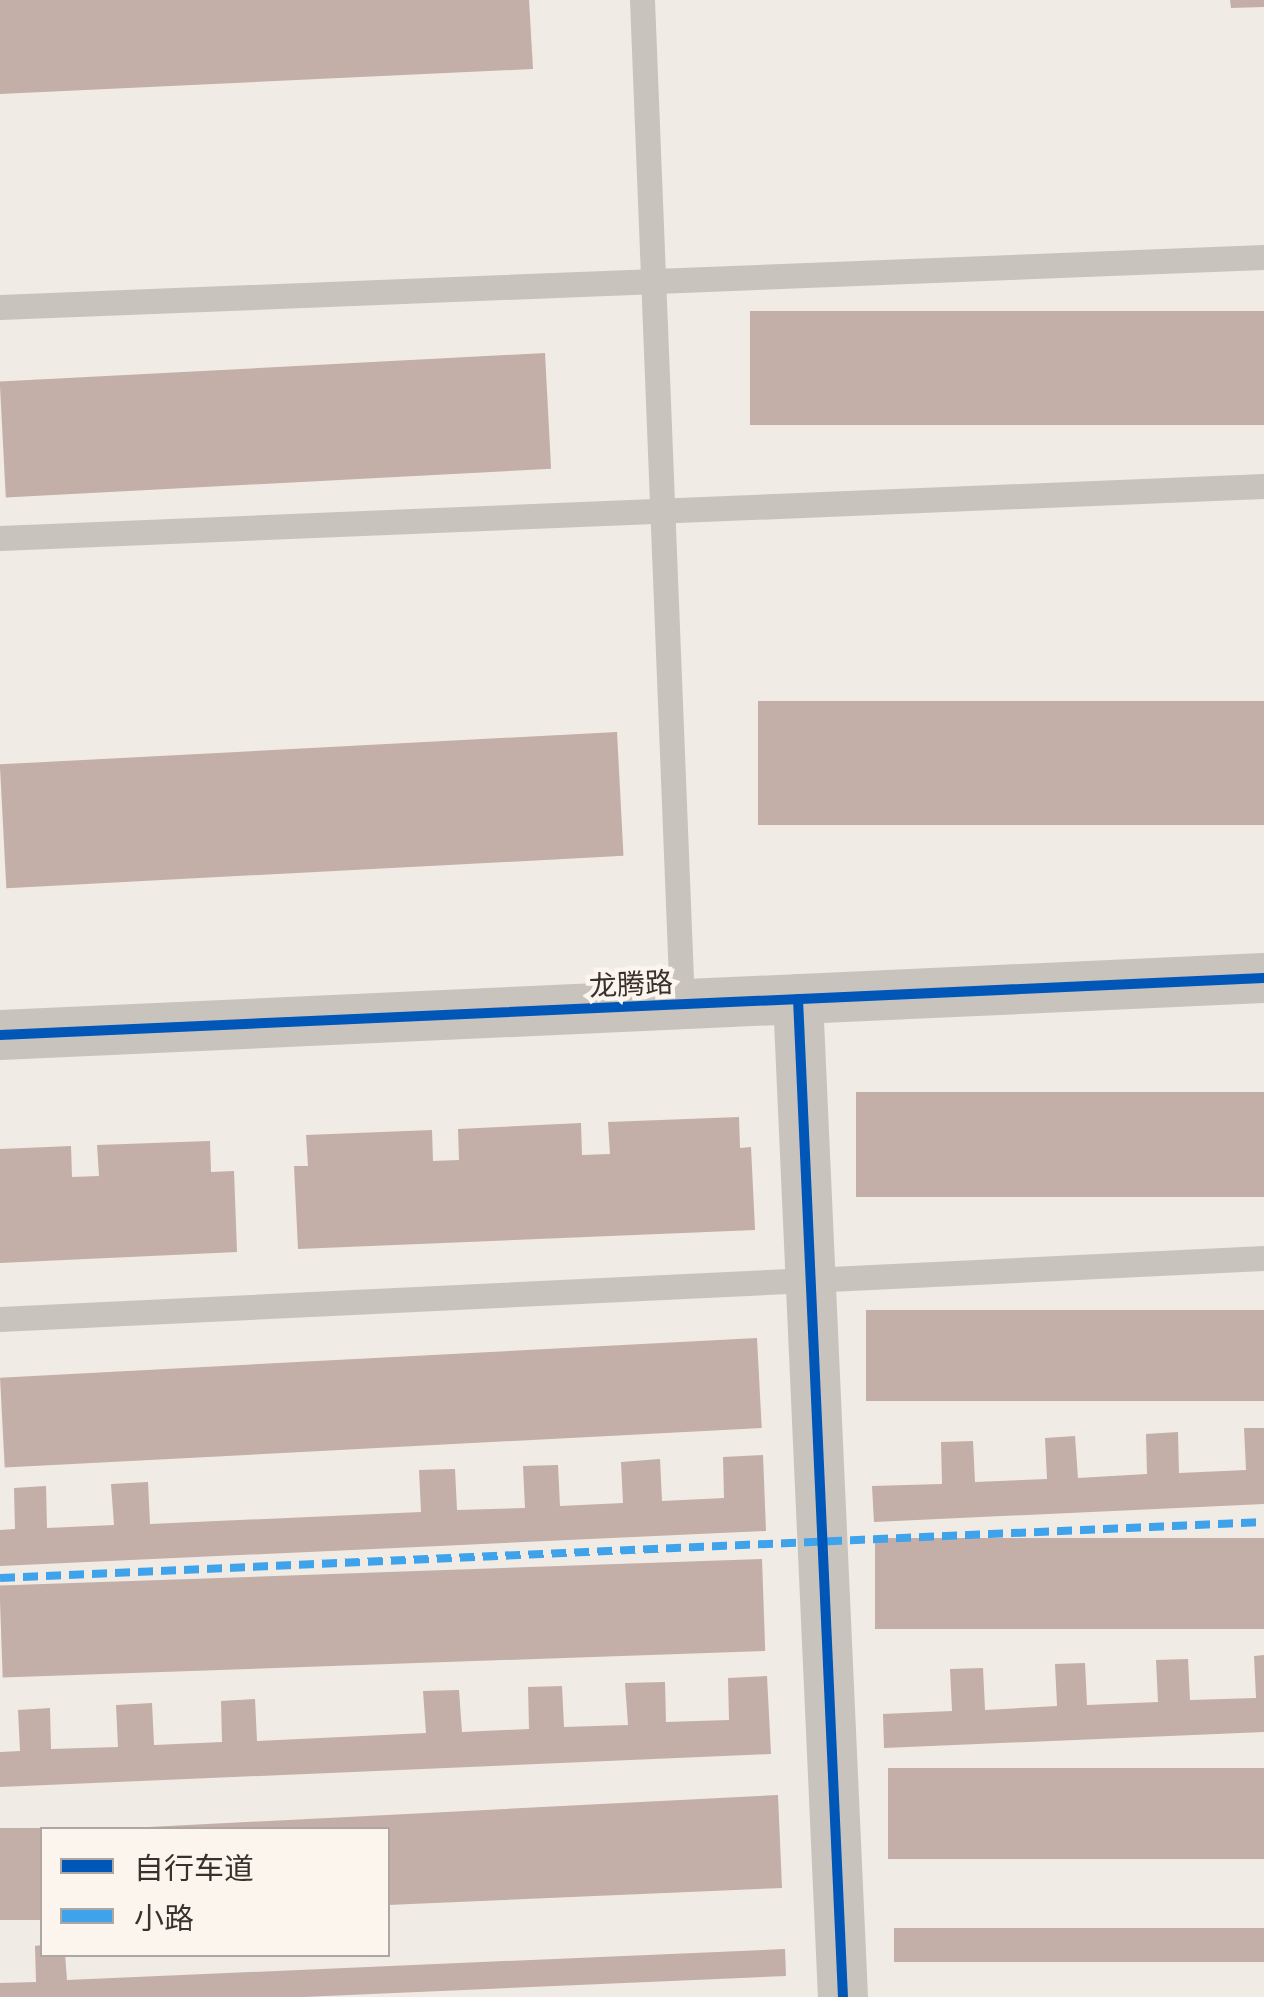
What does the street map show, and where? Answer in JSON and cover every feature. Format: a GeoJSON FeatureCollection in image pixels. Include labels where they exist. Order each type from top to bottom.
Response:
{"type":"FeatureCollection","features":[{"type":"Feature","properties":{"kind":"street","name":"龙腾路"},"geometry":{"type":"LineString","coordinates":[[0,1036],[1264,978]]}},
{"type":"Feature","properties":{"kind":"street"},"geometry":{"type":"LineString","coordinates":[[798,999],[842,1997]]}},
{"type":"Feature","properties":{"kind":"lane"},"geometry":{"type":"LineString","coordinates":[[642,0],[682,1004]]}},
{"type":"Feature","properties":{"kind":"lane"},"geometry":{"type":"LineString","coordinates":[[0,308],[1264,256]]}},
{"type":"Feature","properties":{"kind":"lane"},"geometry":{"type":"LineString","coordinates":[[0,538],[1264,486]]}},
{"type":"Feature","properties":{"kind":"lane"},"geometry":{"type":"LineString","coordinates":[[0,1319],[1264,1258]]}},
{"type":"Feature","properties":{"kind":"building"},"geometry":{"type":"Polygon","coordinates":[[[0,0],[529,0],[533,69],[0,94],[0,0]]]}},
{"type":"Feature","properties":{"kind":"building"},"geometry":{"type":"Polygon","coordinates":[[[1230,0],[1264,0],[1264,7],[1231,8],[1230,0]]]}},
{"type":"Feature","properties":{"kind":"building"},"geometry":{"type":"Polygon","coordinates":[[[750,311],[1264,311],[1264,425],[750,425],[750,311]]]}},
{"type":"Feature","properties":{"kind":"building"},"geometry":{"type":"Polygon","coordinates":[[[545,353],[551,469],[6,497],[0,382],[545,353]]]}},
{"type":"Feature","properties":{"kind":"building"},"geometry":{"type":"Polygon","coordinates":[[[758,701],[1264,701],[1264,825],[758,825],[758,701]]]}},
{"type":"Feature","properties":{"kind":"building"},"geometry":{"type":"Polygon","coordinates":[[[617,732],[623,856],[6,888],[0,764],[617,732]]]}},
{"type":"Feature","properties":{"kind":"building"},"geometry":{"type":"Polygon","coordinates":[[[856,1092],[1264,1092],[1264,1197],[856,1197],[856,1092]]]}},
{"type":"Feature","properties":{"kind":"building"},"geometry":{"type":"Polygon","coordinates":[[[739,1117],[740,1148],[751,1147],[755,1230],[298,1249],[294,1166],[308,1166],[306,1135],[432,1130],[433,1161],[459,1160],[458,1129],[581,1123],[582,1155],[610,1154],[608,1122],[739,1117]]]}},
{"type":"Feature","properties":{"kind":"building"},"geometry":{"type":"Polygon","coordinates":[[[210,1141],[211,1172],[234,1171],[237,1252],[0,1263],[0,1149],[71,1146],[72,1177],[99,1176],[97,1145],[210,1141]]]}},
{"type":"Feature","properties":{"kind":"building"},"geometry":{"type":"Polygon","coordinates":[[[866,1310],[1264,1310],[1264,1401],[866,1401],[866,1310]]]}},
{"type":"Feature","properties":{"kind":"building"},"geometry":{"type":"Polygon","coordinates":[[[757,1338],[762,1428],[5,1468],[0,1378],[757,1338]]]}},
{"type":"Feature","properties":{"kind":"building"},"geometry":{"type":"Polygon","coordinates":[[[1244,1428],[1264,1428],[1264,1504],[874,1522],[872,1486],[942,1484],[941,1442],[973,1441],[975,1482],[1047,1479],[1045,1438],[1075,1436],[1078,1478],[1147,1474],[1146,1434],[1178,1432],[1179,1473],[1246,1470],[1244,1428]]]}},
{"type":"Feature","properties":{"kind":"building"},"geometry":{"type":"Polygon","coordinates":[[[763,1455],[766,1531],[0,1566],[0,1530],[15,1529],[14,1488],[46,1486],[47,1528],[114,1525],[111,1484],[148,1482],[150,1524],[421,1512],[419,1470],[455,1469],[457,1510],[525,1508],[523,1466],[558,1465],[560,1506],[623,1503],[621,1462],[660,1459],[662,1501],[724,1498],[723,1457],[763,1455]]]}},
{"type":"Feature","properties":{"kind":"building"},"geometry":{"type":"Polygon","coordinates":[[[875,1538],[1264,1538],[1264,1629],[875,1629],[875,1538]]]}},
{"type":"Feature","properties":{"kind":"building"},"geometry":{"type":"Polygon","coordinates":[[[762,1559],[765,1651],[3,1678],[0,1586],[762,1559]]]}},
{"type":"Feature","properties":{"kind":"building"},"geometry":{"type":"Polygon","coordinates":[[[1264,1655],[1264,1732],[884,1748],[883,1714],[952,1711],[950,1669],[983,1668],[985,1710],[1057,1706],[1055,1664],[1085,1663],[1087,1705],[1158,1702],[1156,1660],[1188,1659],[1190,1700],[1256,1698],[1254,1656],[1264,1655]]]}},
{"type":"Feature","properties":{"kind":"building"},"geometry":{"type":"Polygon","coordinates":[[[767,1676],[771,1754],[0,1787],[0,1752],[20,1751],[18,1710],[50,1708],[51,1749],[118,1747],[116,1705],[152,1703],[154,1745],[222,1742],[221,1701],[255,1699],[257,1741],[426,1733],[423,1691],[459,1690],[462,1732],[529,1729],[528,1687],[562,1686],[564,1727],[628,1725],[625,1683],[665,1682],[666,1722],[729,1720],[728,1678],[767,1676]]]}},
{"type":"Feature","properties":{"kind":"building"},"geometry":{"type":"Polygon","coordinates":[[[888,1768],[1264,1768],[1264,1859],[888,1859],[888,1768]]]}},
{"type":"Feature","properties":{"kind":"building"},"geometry":{"type":"Polygon","coordinates":[[[778,1795],[782,1888],[390,1905],[390,1827],[149,1827],[778,1795]]]}},
{"type":"Feature","properties":{"kind":"building"},"geometry":{"type":"Polygon","coordinates":[[[0,1828],[40,1828],[40,1920],[0,1920],[0,1828]]]}},
{"type":"Feature","properties":{"kind":"building"},"geometry":{"type":"Polygon","coordinates":[[[894,1928],[1264,1928],[1264,1962],[894,1962],[894,1928]]]}},
{"type":"Feature","properties":{"kind":"building"},"geometry":{"type":"Polygon","coordinates":[[[40,1945],[40,1957],[65,1957],[67,1980],[785,1949],[786,1976],[303,1997],[0,1997],[0,1983],[36,1982],[35,1946],[40,1945]]]}},
{"type":"Feature","properties":{"kind":"marked path"},"geometry":{"type":"LineString","coordinates":[[0,1578],[1264,1522]]}},
{"type":"Feature","properties":{"kind":"cycle path"},"geometry":{"type":"LineString","coordinates":[[0,1035],[1264,978]]}},
{"type":"Feature","properties":{"kind":"cycle path"},"geometry":{"type":"LineString","coordinates":[[798,999],[843,1997]]}}]}
